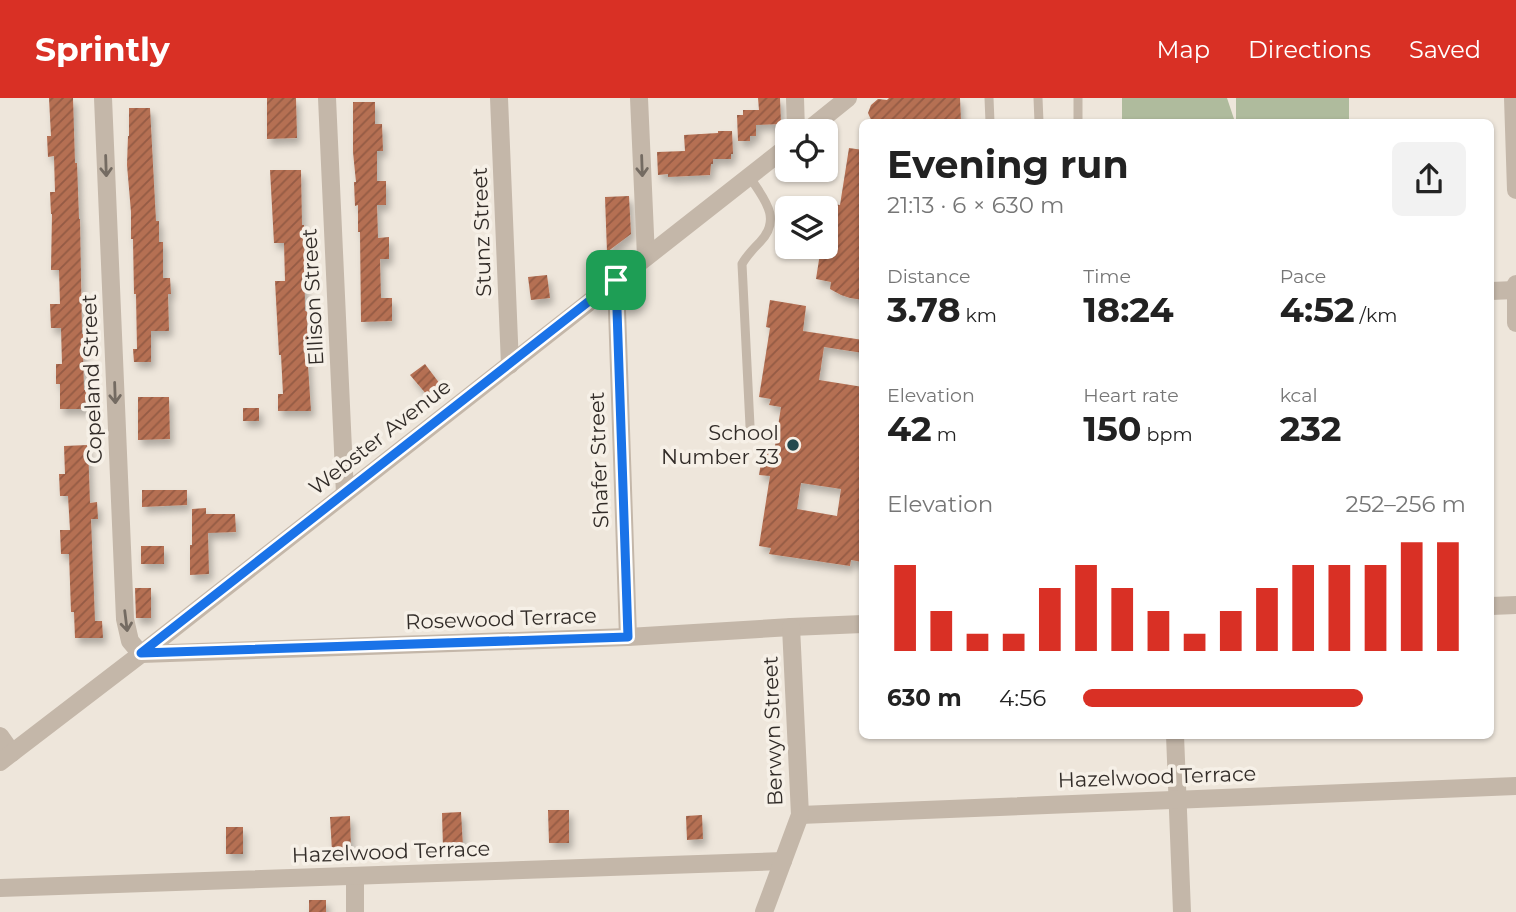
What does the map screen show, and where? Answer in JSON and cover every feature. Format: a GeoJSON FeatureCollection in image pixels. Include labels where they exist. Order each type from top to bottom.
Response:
{"type":"FeatureCollection","features":[{"type":"Feature","properties":{"kind":"street","name":"Copeland Street"},"geometry":{"type":"LineString","coordinates":[[103,98],[125,619],[130,641],[141,653]]}},
{"type":"Feature","properties":{"kind":"street","name":"Ellison Street"},"geometry":{"type":"LineString","coordinates":[[327,98],[345,494]]}},
{"type":"Feature","properties":{"kind":"street","name":"Stunz Street"},"geometry":{"type":"LineString","coordinates":[[499,98],[510,365]]}},
{"type":"Feature","properties":{"kind":"street"},"geometry":{"type":"LineString","coordinates":[[639,98],[646,257]]}},
{"type":"Feature","properties":{"kind":"street"},"geometry":{"type":"LineString","coordinates":[[795,98],[796,119]]}},
{"type":"Feature","properties":{"kind":"street"},"geometry":{"type":"LineString","coordinates":[[822,119],[848,98]]}},
{"type":"Feature","properties":{"kind":"street"},"geometry":{"type":"LineString","coordinates":[[1513,98],[1516,190]]}},
{"type":"Feature","properties":{"kind":"street","name":"Webster Avenue"},"geometry":{"type":"LineString","coordinates":[[6,757],[775,156]]}},
{"type":"Feature","properties":{"kind":"street","name":"Shafer Street"},"geometry":{"type":"LineString","coordinates":[[616,280],[628,637]]}},
{"type":"Feature","properties":{"kind":"street"},"geometry":{"type":"LineString","coordinates":[[1516,284],[1516,323]]}},
{"type":"Feature","properties":{"kind":"street"},"geometry":{"type":"LineString","coordinates":[[1494,291],[1515,290]]}},
{"type":"Feature","properties":{"kind":"street"},"geometry":{"type":"LineString","coordinates":[[1494,606],[1516,605]]}},
{"type":"Feature","properties":{"kind":"street","name":"Rosewood Terrace"},"geometry":{"type":"LineString","coordinates":[[141,653],[628,637],[859,624]]}},
{"type":"Feature","properties":{"kind":"street","name":"Berwyn Street"},"geometry":{"type":"LineString","coordinates":[[764,912],[800,815],[791,626]]}},
{"type":"Feature","properties":{"kind":"street"},"geometry":{"type":"LineString","coordinates":[[0,736],[6,757]]}},
{"type":"Feature","properties":{"kind":"street"},"geometry":{"type":"LineString","coordinates":[[1175,739],[1182,912]]}},
{"type":"Feature","properties":{"kind":"street","name":"Hazelwood Terrace"},"geometry":{"type":"LineString","coordinates":[[800,815],[1516,786]]}},
{"type":"Feature","properties":{"kind":"street","name":"Hazelwood Terrace"},"geometry":{"type":"LineString","coordinates":[[0,888],[783,861]]}},
{"type":"Feature","properties":{"kind":"street"},"geometry":{"type":"LineString","coordinates":[[355,876],[355,912]]}},
{"type":"Feature","properties":{"kind":"lane"},"geometry":{"type":"LineString","coordinates":[[989,98],[990,119]]}},
{"type":"Feature","properties":{"kind":"lane"},"geometry":{"type":"LineString","coordinates":[[1038,98],[1039,119]]}},
{"type":"Feature","properties":{"kind":"lane"},"geometry":{"type":"LineString","coordinates":[[1078,98],[1078,119]]}},
{"type":"Feature","properties":{"kind":"lane"},"geometry":{"type":"LineString","coordinates":[[749,176],[772,215],[767,234],[750,251],[742,264],[750,426]]}},
{"type":"Feature","properties":{"kind":"green space"},"geometry":{"type":"Polygon","coordinates":[[[1122,98],[1227,98],[1234,119],[1122,119],[1122,98]]]}},
{"type":"Feature","properties":{"kind":"green space"},"geometry":{"type":"Polygon","coordinates":[[[1236,98],[1349,98],[1349,119],[1236,119],[1236,98]]]}},
{"type":"Feature","properties":{"kind":"building"},"geometry":{"type":"Polygon","coordinates":[[[49,98],[73,98],[80,219],[82,334],[85,333],[84,390],[87,390],[87,409],[60,409],[60,384],[56,384],[56,364],[62,364],[61,328],[51,328],[50,304],[60,304],[59,270],[51,270],[50,192],[55,192],[54,156],[48,157],[47,136],[51,136],[49,98]]]}},
{"type":"Feature","properties":{"kind":"building"},"geometry":{"type":"Polygon","coordinates":[[[267,98],[296,98],[297,138],[267,139],[267,98]]]}},
{"type":"Feature","properties":{"kind":"building"},"geometry":{"type":"Polygon","coordinates":[[[758,98],[780,98],[781,119],[775,119],[775,124],[756,125],[756,136],[750,136],[750,141],[738,141],[737,115],[743,115],[743,110],[759,110],[758,98]]]}},
{"type":"Feature","properties":{"kind":"building"},"geometry":{"type":"Polygon","coordinates":[[[960,98],[961,119],[871,119],[868,113],[871,105],[878,99],[960,98]]]}},
{"type":"Feature","properties":{"kind":"building"},"geometry":{"type":"Polygon","coordinates":[[[353,102],[375,102],[375,124],[382,124],[383,151],[377,151],[377,181],[386,181],[386,205],[377,205],[378,238],[389,237],[389,259],[380,259],[381,298],[392,298],[392,321],[361,322],[360,232],[358,205],[355,206],[353,102]]]}},
{"type":"Feature","properties":{"kind":"building"},"geometry":{"type":"Polygon","coordinates":[[[129,108],[150,108],[156,221],[159,221],[159,242],[163,242],[163,278],[170,278],[169,331],[151,331],[151,362],[134,362],[133,349],[137,349],[136,294],[127,165],[129,108]]]}},
{"type":"Feature","properties":{"kind":"building"},"geometry":{"type":"Polygon","coordinates":[[[732,131],[733,154],[731,159],[713,159],[710,175],[658,175],[657,152],[685,151],[684,135],[732,131]]]}},
{"type":"Feature","properties":{"kind":"building"},"geometry":{"type":"Polygon","coordinates":[[[849,148],[859,149],[859,299],[841,295],[830,289],[831,282],[816,279],[819,259],[838,259],[838,205],[849,148]]]}},
{"type":"Feature","properties":{"kind":"building"},"geometry":{"type":"Polygon","coordinates":[[[270,170],[301,170],[311,411],[278,411],[278,394],[283,394],[275,281],[285,281],[284,243],[274,243],[270,170]]]}},
{"type":"Feature","properties":{"kind":"building"},"geometry":{"type":"Polygon","coordinates":[[[629,196],[631,234],[607,252],[605,197],[629,196]]]}},
{"type":"Feature","properties":{"kind":"building"},"geometry":{"type":"Polygon","coordinates":[[[547,275],[550,298],[531,300],[528,277],[547,275]]]}},
{"type":"Feature","properties":{"kind":"building"},"geometry":{"type":"Polygon","coordinates":[[[770,300],[806,306],[803,331],[859,339],[859,352],[824,347],[819,380],[859,386],[859,561],[851,560],[850,566],[769,554],[771,548],[759,546],[770,476],[759,475],[763,451],[774,452],[781,407],[769,405],[771,399],[759,397],[770,328],[766,327],[770,300]],[[801,483],[797,509],[837,516],[841,489],[801,483]]]}},
{"type":"Feature","properties":{"kind":"building"},"geometry":{"type":"Polygon","coordinates":[[[425,364],[440,384],[427,395],[410,375],[425,364]]]}},
{"type":"Feature","properties":{"kind":"building"},"geometry":{"type":"Polygon","coordinates":[[[138,397],[169,397],[170,439],[138,440],[138,397]]]}},
{"type":"Feature","properties":{"kind":"building"},"geometry":{"type":"Polygon","coordinates":[[[243,408],[259,408],[259,421],[243,421],[243,408]]]}},
{"type":"Feature","properties":{"kind":"building"},"geometry":{"type":"Polygon","coordinates":[[[88,445],[90,503],[97,502],[98,519],[91,519],[95,621],[102,621],[103,638],[75,638],[74,612],[71,612],[69,554],[61,554],[60,530],[70,530],[68,496],[60,496],[59,474],[65,474],[64,446],[88,445]]]}},
{"type":"Feature","properties":{"kind":"building"},"geometry":{"type":"Polygon","coordinates":[[[142,490],[187,490],[187,505],[142,507],[142,490]]]}},
{"type":"Feature","properties":{"kind":"building"},"geometry":{"type":"Polygon","coordinates":[[[206,508],[206,514],[235,514],[236,532],[208,533],[209,574],[190,575],[192,509],[206,508]]]}},
{"type":"Feature","properties":{"kind":"building"},"geometry":{"type":"Polygon","coordinates":[[[141,546],[164,546],[164,564],[141,564],[141,546]]]}},
{"type":"Feature","properties":{"kind":"building"},"geometry":{"type":"Polygon","coordinates":[[[135,588],[151,588],[151,618],[136,618],[135,588]]]}},
{"type":"Feature","properties":{"kind":"building"},"geometry":{"type":"Polygon","coordinates":[[[548,810],[569,810],[569,843],[549,843],[548,810]]]}},
{"type":"Feature","properties":{"kind":"building"},"geometry":{"type":"Polygon","coordinates":[[[461,812],[463,847],[443,848],[442,813],[461,812]]]}},
{"type":"Feature","properties":{"kind":"building"},"geometry":{"type":"Polygon","coordinates":[[[702,815],[703,839],[687,840],[686,816],[702,815]]]}},
{"type":"Feature","properties":{"kind":"building"},"geometry":{"type":"Polygon","coordinates":[[[350,816],[351,850],[332,851],[330,817],[350,816]]]}},
{"type":"Feature","properties":{"kind":"building"},"geometry":{"type":"Polygon","coordinates":[[[226,827],[243,827],[243,854],[226,854],[226,827]]]}},
{"type":"Feature","properties":{"kind":"building"},"geometry":{"type":"Polygon","coordinates":[[[309,900],[326,900],[326,912],[309,912],[309,900]]]}},
{"type":"Feature","properties":{"kind":"place","name":"School Number 33"},"geometry":{"type":"Point","coordinates":[793,445]}},
{"type":"Feature","properties":{"kind":"route"},"geometry":{"type":"LineString","coordinates":[[616,280],[628,637],[141,653],[510,365],[616,280]]}}]}
